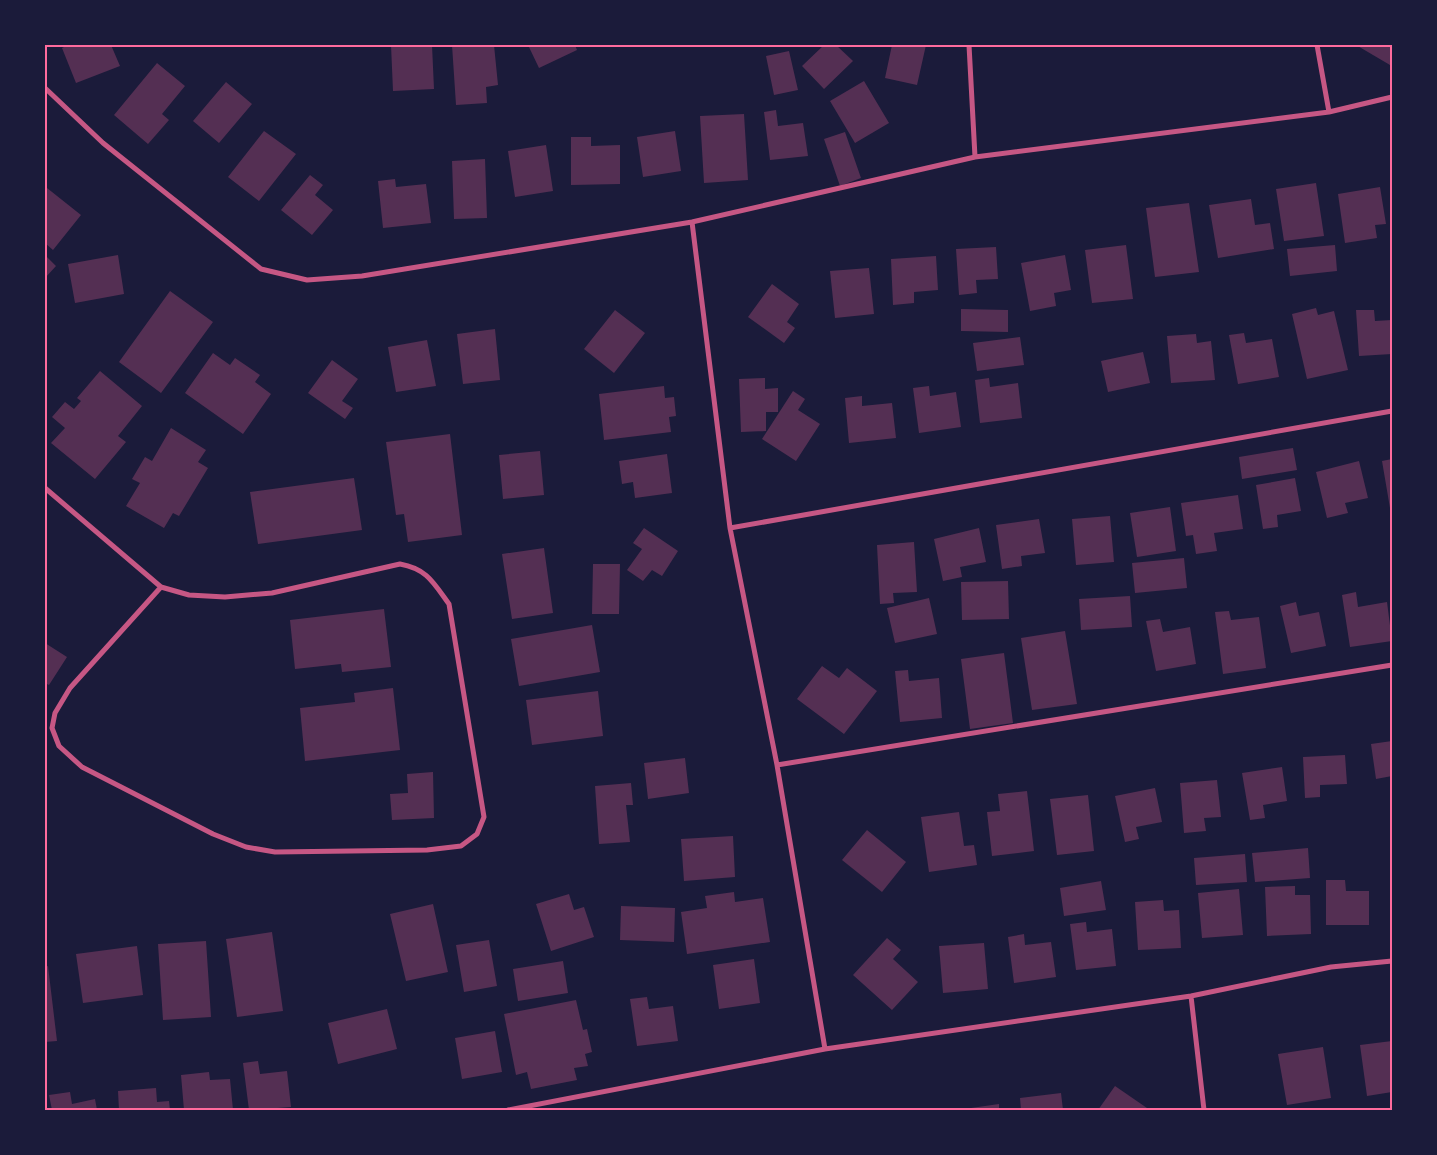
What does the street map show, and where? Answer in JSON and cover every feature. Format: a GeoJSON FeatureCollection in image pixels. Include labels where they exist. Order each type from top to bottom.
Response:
{"type":"FeatureCollection","features":[{"type":"Feature","properties":{"kind":"street"},"geometry":{"type":"LineString","coordinates":[[969,45],[975,157]]}},
{"type":"Feature","properties":{"kind":"street"},"geometry":{"type":"LineString","coordinates":[[1317,45],[1329,112]]}},
{"type":"Feature","properties":{"kind":"street"},"geometry":{"type":"LineString","coordinates":[[45,88],[103,143],[261,269],[307,280],[362,276],[692,222],[975,157],[1329,112],[1392,97]]}},
{"type":"Feature","properties":{"kind":"street"},"geometry":{"type":"LineString","coordinates":[[692,222],[730,528],[777,765],[825,1050]]}},
{"type":"Feature","properties":{"kind":"street"},"geometry":{"type":"LineString","coordinates":[[730,528],[1392,411]]}},
{"type":"Feature","properties":{"kind":"street"},"geometry":{"type":"LineString","coordinates":[[45,488],[161,587],[189,595],[225,597],[272,593],[400,564],[415,567],[429,577],[448,604],[484,817],[476,834],[461,846],[427,850],[275,852],[246,847],[213,834],[82,767],[59,746],[52,728],[55,713],[70,688],[161,587]]}},
{"type":"Feature","properties":{"kind":"street"},"geometry":{"type":"LineString","coordinates":[[777,765],[1392,665]]}},
{"type":"Feature","properties":{"kind":"street"},"geometry":{"type":"LineString","coordinates":[[508,1110],[825,1050],[1191,996],[1331,966],[1392,961]]}},
{"type":"Feature","properties":{"kind":"street"},"geometry":{"type":"LineString","coordinates":[[1191,996],[1204,1110]]}},
{"type":"Feature","properties":{"kind":"building"},"geometry":{"type":"Polygon","coordinates":[[[68,45],[111,45],[120,66],[76,83],[62,48],[68,45]]]}},
{"type":"Feature","properties":{"kind":"building"},"geometry":{"type":"Polygon","coordinates":[[[391,45],[432,45],[434,89],[393,91],[391,45]]]}},
{"type":"Feature","properties":{"kind":"building"},"geometry":{"type":"Polygon","coordinates":[[[452,45],[494,45],[498,85],[486,87],[487,103],[456,105],[452,45]]]}},
{"type":"Feature","properties":{"kind":"building"},"geometry":{"type":"Polygon","coordinates":[[[528,45],[575,45],[577,50],[539,68],[528,45]]]}},
{"type":"Feature","properties":{"kind":"building"},"geometry":{"type":"Polygon","coordinates":[[[824,45],[836,45],[853,61],[824,89],[802,66],[824,45]]]}},
{"type":"Feature","properties":{"kind":"building"},"geometry":{"type":"Polygon","coordinates":[[[892,45],[926,45],[917,85],[885,78],[892,45]]]}},
{"type":"Feature","properties":{"kind":"building"},"geometry":{"type":"Polygon","coordinates":[[[1356,45],[1392,45],[1392,62],[1390,65],[1356,45]]]}},
{"type":"Feature","properties":{"kind":"building"},"geometry":{"type":"Polygon","coordinates":[[[789,51],[798,90],[774,95],[766,56],[789,51]]]}},
{"type":"Feature","properties":{"kind":"building"},"geometry":{"type":"Polygon","coordinates":[[[157,63],[185,86],[162,114],[169,120],[148,144],[114,115],[157,63]]]}},
{"type":"Feature","properties":{"kind":"building"},"geometry":{"type":"Polygon","coordinates":[[[864,81],[889,123],[855,143],[830,101],[864,81]]]}},
{"type":"Feature","properties":{"kind":"building"},"geometry":{"type":"Polygon","coordinates":[[[226,82],[252,104],[219,143],[193,121],[226,82]]]}},
{"type":"Feature","properties":{"kind":"building"},"geometry":{"type":"Polygon","coordinates":[[[776,110],[778,126],[803,123],[808,156],[770,160],[764,112],[776,110]]]}},
{"type":"Feature","properties":{"kind":"building"},"geometry":{"type":"Polygon","coordinates":[[[744,114],[748,180],[704,183],[700,116],[744,114]]]}},
{"type":"Feature","properties":{"kind":"building"},"geometry":{"type":"Polygon","coordinates":[[[264,131],[296,154],[259,201],[228,177],[264,131]]]}},
{"type":"Feature","properties":{"kind":"building"},"geometry":{"type":"Polygon","coordinates":[[[675,131],[681,171],[643,177],[637,137],[675,131]]]}},
{"type":"Feature","properties":{"kind":"building"},"geometry":{"type":"Polygon","coordinates":[[[845,132],[861,178],[840,186],[824,139],[845,132]]]}},
{"type":"Feature","properties":{"kind":"building"},"geometry":{"type":"Polygon","coordinates":[[[571,137],[591,137],[591,146],[620,145],[620,184],[571,185],[571,137]]]}},
{"type":"Feature","properties":{"kind":"building"},"geometry":{"type":"Polygon","coordinates":[[[546,145],[553,191],[515,197],[508,151],[546,145]]]}},
{"type":"Feature","properties":{"kind":"building"},"geometry":{"type":"Polygon","coordinates":[[[485,159],[487,218],[454,219],[452,161],[485,159]]]}},
{"type":"Feature","properties":{"kind":"building"},"geometry":{"type":"Polygon","coordinates":[[[310,175],[323,185],[315,195],[333,210],[312,235],[281,210],[310,175]]]}},
{"type":"Feature","properties":{"kind":"building"},"geometry":{"type":"Polygon","coordinates":[[[395,179],[396,187],[426,184],[431,223],[383,228],[378,181],[395,179]]]}},
{"type":"Feature","properties":{"kind":"building"},"geometry":{"type":"Polygon","coordinates":[[[1316,183],[1324,236],[1284,241],[1276,189],[1316,183]]]}},
{"type":"Feature","properties":{"kind":"building"},"geometry":{"type":"Polygon","coordinates":[[[1380,187],[1386,224],[1375,225],[1377,238],[1345,243],[1338,194],[1380,187]]]}},
{"type":"Feature","properties":{"kind":"building"},"geometry":{"type":"Polygon","coordinates":[[[47,188],[81,215],[53,250],[45,243],[47,188]]]}},
{"type":"Feature","properties":{"kind":"building"},"geometry":{"type":"Polygon","coordinates":[[[1251,199],[1255,225],[1270,223],[1274,249],[1218,258],[1209,205],[1251,199]]]}},
{"type":"Feature","properties":{"kind":"building"},"geometry":{"type":"Polygon","coordinates":[[[1189,203],[1199,272],[1155,277],[1146,208],[1189,203]]]}},
{"type":"Feature","properties":{"kind":"building"},"geometry":{"type":"Polygon","coordinates":[[[1126,245],[1133,299],[1092,303],[1085,250],[1126,245]]]}},
{"type":"Feature","properties":{"kind":"building"},"geometry":{"type":"Polygon","coordinates":[[[1335,245],[1337,271],[1290,276],[1287,249],[1335,245]]]}},
{"type":"Feature","properties":{"kind":"building"},"geometry":{"type":"Polygon","coordinates":[[[996,247],[998,279],[976,280],[977,293],[959,295],[956,249],[996,247]]]}},
{"type":"Feature","properties":{"kind":"building"},"geometry":{"type":"Polygon","coordinates":[[[45,255],[56,266],[45,278],[45,255]]]}},
{"type":"Feature","properties":{"kind":"building"},"geometry":{"type":"Polygon","coordinates":[[[118,255],[124,294],[75,303],[68,264],[118,255]]]}},
{"type":"Feature","properties":{"kind":"building"},"geometry":{"type":"Polygon","coordinates":[[[1065,255],[1071,290],[1054,293],[1056,306],[1030,311],[1021,263],[1065,255]]]}},
{"type":"Feature","properties":{"kind":"building"},"geometry":{"type":"Polygon","coordinates":[[[936,256],[938,290],[914,292],[914,303],[893,305],[891,259],[936,256]]]}},
{"type":"Feature","properties":{"kind":"building"},"geometry":{"type":"Polygon","coordinates":[[[869,268],[874,314],[835,318],[830,271],[869,268]]]}},
{"type":"Feature","properties":{"kind":"building"},"geometry":{"type":"Polygon","coordinates":[[[772,284],[799,304],[787,322],[795,328],[784,343],[748,317],[772,284]]]}},
{"type":"Feature","properties":{"kind":"building"},"geometry":{"type":"Polygon","coordinates":[[[170,291],[213,322],[161,393],[119,362],[170,291]]]}},
{"type":"Feature","properties":{"kind":"building"},"geometry":{"type":"Polygon","coordinates":[[[1316,308],[1318,315],[1334,311],[1348,370],[1307,379],[1292,314],[1316,308]]]}},
{"type":"Feature","properties":{"kind":"building"},"geometry":{"type":"Polygon","coordinates":[[[961,309],[1008,310],[1008,332],[961,331],[961,309]]]}},
{"type":"Feature","properties":{"kind":"building"},"geometry":{"type":"Polygon","coordinates":[[[615,310],[645,333],[614,373],[584,349],[615,310]]]}},
{"type":"Feature","properties":{"kind":"building"},"geometry":{"type":"Polygon","coordinates":[[[1356,310],[1374,310],[1375,321],[1392,320],[1392,354],[1359,356],[1356,310]]]}},
{"type":"Feature","properties":{"kind":"building"},"geometry":{"type":"Polygon","coordinates":[[[495,329],[500,380],[463,384],[457,334],[495,329]]]}},
{"type":"Feature","properties":{"kind":"building"},"geometry":{"type":"Polygon","coordinates":[[[1244,333],[1246,343],[1272,339],[1279,377],[1238,384],[1229,335],[1244,333]]]}},
{"type":"Feature","properties":{"kind":"building"},"geometry":{"type":"Polygon","coordinates":[[[1196,334],[1197,343],[1211,341],[1215,380],[1171,383],[1167,336],[1196,334]]]}},
{"type":"Feature","properties":{"kind":"building"},"geometry":{"type":"Polygon","coordinates":[[[1020,337],[1024,365],[977,371],[973,343],[1020,337]]]}},
{"type":"Feature","properties":{"kind":"building"},"geometry":{"type":"Polygon","coordinates":[[[427,340],[436,386],[396,392],[388,347],[427,340]]]}},
{"type":"Feature","properties":{"kind":"building"},"geometry":{"type":"Polygon","coordinates":[[[1143,352],[1150,383],[1108,392],[1101,361],[1143,352]]]}},
{"type":"Feature","properties":{"kind":"building"},"geometry":{"type":"Polygon","coordinates":[[[213,353],[230,365],[235,358],[260,375],[255,382],[271,394],[243,434],[185,393],[213,353]]]}},
{"type":"Feature","properties":{"kind":"building"},"geometry":{"type":"Polygon","coordinates":[[[332,360],[358,379],[342,401],[353,408],[345,419],[308,393],[332,360]]]}},
{"type":"Feature","properties":{"kind":"building"},"geometry":{"type":"Polygon","coordinates":[[[100,371],[142,406],[118,436],[126,442],[95,479],[51,443],[65,428],[52,417],[65,402],[74,409],[81,401],[77,398],[100,371]]]}},
{"type":"Feature","properties":{"kind":"building"},"geometry":{"type":"Polygon","coordinates":[[[765,378],[765,389],[778,388],[778,412],[766,412],[766,431],[741,432],[739,379],[765,378]]]}},
{"type":"Feature","properties":{"kind":"building"},"geometry":{"type":"Polygon","coordinates":[[[989,378],[990,387],[1018,383],[1022,418],[980,423],[975,380],[989,378]]]}},
{"type":"Feature","properties":{"kind":"building"},"geometry":{"type":"Polygon","coordinates":[[[664,386],[665,398],[674,397],[676,416],[669,417],[671,432],[604,440],[599,394],[664,386]]]}},
{"type":"Feature","properties":{"kind":"building"},"geometry":{"type":"Polygon","coordinates":[[[929,386],[930,396],[956,392],[961,427],[919,433],[913,388],[929,386]]]}},
{"type":"Feature","properties":{"kind":"building"},"geometry":{"type":"Polygon","coordinates":[[[793,391],[805,399],[798,410],[820,424],[796,461],[762,439],[793,391]]]}},
{"type":"Feature","properties":{"kind":"building"},"geometry":{"type":"Polygon","coordinates":[[[862,396],[862,406],[892,403],[896,438],[849,443],[845,398],[862,396]]]}},
{"type":"Feature","properties":{"kind":"building"},"geometry":{"type":"Polygon","coordinates":[[[171,428],[206,450],[198,462],[208,468],[179,516],[173,513],[164,528],[126,506],[140,483],[132,479],[145,457],[152,461],[171,428]]]}},
{"type":"Feature","properties":{"kind":"building"},"geometry":{"type":"Polygon","coordinates":[[[450,434],[462,535],[408,542],[404,514],[396,515],[386,442],[450,434]]]}},
{"type":"Feature","properties":{"kind":"building"},"geometry":{"type":"Polygon","coordinates":[[[1293,448],[1297,470],[1242,479],[1239,457],[1293,448]]]}},
{"type":"Feature","properties":{"kind":"building"},"geometry":{"type":"Polygon","coordinates":[[[540,451],[544,495],[503,499],[499,455],[540,451]]]}},
{"type":"Feature","properties":{"kind":"building"},"geometry":{"type":"Polygon","coordinates":[[[667,454],[672,493],[635,498],[633,482],[622,484],[619,461],[667,454]]]}},
{"type":"Feature","properties":{"kind":"building"},"geometry":{"type":"Polygon","coordinates":[[[1392,459],[1392,507],[1390,508],[1382,461],[1392,459]]]}},
{"type":"Feature","properties":{"kind":"building"},"geometry":{"type":"Polygon","coordinates":[[[1359,461],[1368,498],[1345,503],[1348,513],[1327,518],[1316,472],[1359,461]]]}},
{"type":"Feature","properties":{"kind":"building"},"geometry":{"type":"Polygon","coordinates":[[[354,478],[362,530],[258,544],[250,492],[354,478]]]}},
{"type":"Feature","properties":{"kind":"building"},"geometry":{"type":"Polygon","coordinates":[[[1295,478],[1301,511],[1277,515],[1278,527],[1263,529],[1256,485],[1295,478]]]}},
{"type":"Feature","properties":{"kind":"building"},"geometry":{"type":"Polygon","coordinates":[[[1238,495],[1243,529],[1214,533],[1217,551],[1196,554],[1193,535],[1186,536],[1181,503],[1238,495]]]}},
{"type":"Feature","properties":{"kind":"building"},"geometry":{"type":"Polygon","coordinates":[[[1170,507],[1176,551],[1137,557],[1130,513],[1170,507]]]}},
{"type":"Feature","properties":{"kind":"building"},"geometry":{"type":"Polygon","coordinates":[[[1110,516],[1114,562],[1076,565],[1072,519],[1110,516]]]}},
{"type":"Feature","properties":{"kind":"building"},"geometry":{"type":"Polygon","coordinates":[[[1039,519],[1045,553],[1021,556],[1022,566],[1002,569],[996,525],[1039,519]]]}},
{"type":"Feature","properties":{"kind":"building"},"geometry":{"type":"Polygon","coordinates":[[[644,528],[678,551],[662,576],[652,570],[643,581],[627,570],[642,549],[633,543],[644,528]]]}},
{"type":"Feature","properties":{"kind":"building"},"geometry":{"type":"Polygon","coordinates":[[[979,528],[986,562],[960,567],[962,577],[943,581],[934,539],[979,528]]]}},
{"type":"Feature","properties":{"kind":"building"},"geometry":{"type":"Polygon","coordinates":[[[914,542],[917,592],[893,593],[894,603],[880,604],[877,545],[914,542]]]}},
{"type":"Feature","properties":{"kind":"building"},"geometry":{"type":"Polygon","coordinates":[[[544,548],[553,613],[512,619],[502,554],[544,548]]]}},
{"type":"Feature","properties":{"kind":"building"},"geometry":{"type":"Polygon","coordinates":[[[1184,558],[1187,588],[1135,593],[1132,563],[1184,558]]]}},
{"type":"Feature","properties":{"kind":"building"},"geometry":{"type":"Polygon","coordinates":[[[593,564],[620,564],[619,614],[592,614],[593,564]]]}},
{"type":"Feature","properties":{"kind":"building"},"geometry":{"type":"Polygon","coordinates":[[[1008,581],[1009,619],[962,620],[961,582],[1008,581]]]}},
{"type":"Feature","properties":{"kind":"building"},"geometry":{"type":"Polygon","coordinates":[[[1356,592],[1358,607],[1387,602],[1392,641],[1350,647],[1342,595],[1356,592]]]}},
{"type":"Feature","properties":{"kind":"building"},"geometry":{"type":"Polygon","coordinates":[[[1130,596],[1132,627],[1081,630],[1079,599],[1130,596]]]}},
{"type":"Feature","properties":{"kind":"building"},"geometry":{"type":"Polygon","coordinates":[[[929,598],[937,634],[895,643],[887,608],[929,598]]]}},
{"type":"Feature","properties":{"kind":"building"},"geometry":{"type":"Polygon","coordinates":[[[1296,602],[1299,616],[1319,612],[1326,646],[1291,653],[1280,606],[1296,602]]]}},
{"type":"Feature","properties":{"kind":"building"},"geometry":{"type":"Polygon","coordinates":[[[384,609],[391,667],[342,672],[341,664],[295,669],[290,620],[384,609]]]}},
{"type":"Feature","properties":{"kind":"building"},"geometry":{"type":"Polygon","coordinates":[[[1229,611],[1231,620],[1259,617],[1266,668],[1223,674],[1215,612],[1229,611]]]}},
{"type":"Feature","properties":{"kind":"building"},"geometry":{"type":"Polygon","coordinates":[[[1160,619],[1163,632],[1190,627],[1196,664],[1156,671],[1146,621],[1160,619]]]}},
{"type":"Feature","properties":{"kind":"building"},"geometry":{"type":"Polygon","coordinates":[[[592,625],[600,672],[519,686],[511,639],[592,625]]]}},
{"type":"Feature","properties":{"kind":"building"},"geometry":{"type":"Polygon","coordinates":[[[1065,631],[1077,704],[1032,710],[1021,638],[1065,631]]]}},
{"type":"Feature","properties":{"kind":"building"},"geometry":{"type":"Polygon","coordinates":[[[45,643],[67,657],[49,685],[45,683],[45,643]]]}},
{"type":"Feature","properties":{"kind":"building"},"geometry":{"type":"Polygon","coordinates":[[[1004,653],[1013,723],[970,729],[961,659],[1004,653]]]}},
{"type":"Feature","properties":{"kind":"building"},"geometry":{"type":"Polygon","coordinates":[[[822,666],[839,678],[847,668],[877,691],[844,734],[797,699],[822,666]]]}},
{"type":"Feature","properties":{"kind":"building"},"geometry":{"type":"Polygon","coordinates":[[[908,670],[909,681],[939,678],[942,718],[900,722],[895,671],[908,670]]]}},
{"type":"Feature","properties":{"kind":"building"},"geometry":{"type":"Polygon","coordinates":[[[393,688],[400,750],[305,761],[300,708],[355,702],[354,693],[393,688]]]}},
{"type":"Feature","properties":{"kind":"building"},"geometry":{"type":"Polygon","coordinates":[[[598,691],[603,736],[532,745],[526,700],[598,691]]]}},
{"type":"Feature","properties":{"kind":"building"},"geometry":{"type":"Polygon","coordinates":[[[1392,741],[1392,776],[1376,779],[1371,744],[1392,741]]]}},
{"type":"Feature","properties":{"kind":"building"},"geometry":{"type":"Polygon","coordinates":[[[1345,755],[1347,784],[1320,785],[1320,797],[1305,798],[1303,757],[1345,755]]]}},
{"type":"Feature","properties":{"kind":"building"},"geometry":{"type":"Polygon","coordinates":[[[685,758],[689,793],[648,799],[644,763],[685,758]]]}},
{"type":"Feature","properties":{"kind":"building"},"geometry":{"type":"Polygon","coordinates":[[[1282,767],[1287,801],[1263,805],[1265,818],[1250,820],[1242,773],[1282,767]]]}},
{"type":"Feature","properties":{"kind":"building"},"geometry":{"type":"Polygon","coordinates":[[[433,772],[434,818],[392,820],[390,794],[408,793],[407,774],[433,772]]]}},
{"type":"Feature","properties":{"kind":"building"},"geometry":{"type":"Polygon","coordinates":[[[1217,780],[1221,817],[1204,818],[1206,831],[1184,833],[1180,783],[1217,780]]]}},
{"type":"Feature","properties":{"kind":"building"},"geometry":{"type":"Polygon","coordinates":[[[631,783],[633,805],[626,805],[630,842],[599,844],[595,786],[631,783]]]}},
{"type":"Feature","properties":{"kind":"building"},"geometry":{"type":"Polygon","coordinates":[[[1155,788],[1162,822],[1136,827],[1139,839],[1125,842],[1115,796],[1155,788]]]}},
{"type":"Feature","properties":{"kind":"building"},"geometry":{"type":"Polygon","coordinates":[[[1027,791],[1034,851],[992,856],[987,812],[1000,811],[998,794],[1027,791]]]}},
{"type":"Feature","properties":{"kind":"building"},"geometry":{"type":"Polygon","coordinates":[[[1088,795],[1094,851],[1057,855],[1050,799],[1088,795]]]}},
{"type":"Feature","properties":{"kind":"building"},"geometry":{"type":"Polygon","coordinates":[[[959,812],[964,846],[974,845],[977,865],[929,872],[921,817],[959,812]]]}},
{"type":"Feature","properties":{"kind":"building"},"geometry":{"type":"Polygon","coordinates":[[[867,830],[906,862],[882,892],[842,860],[867,830]]]}},
{"type":"Feature","properties":{"kind":"building"},"geometry":{"type":"Polygon","coordinates":[[[733,836],[735,877],[684,881],[681,839],[733,836]]]}},
{"type":"Feature","properties":{"kind":"building"},"geometry":{"type":"Polygon","coordinates":[[[1308,848],[1310,878],[1255,882],[1252,853],[1308,848]]]}},
{"type":"Feature","properties":{"kind":"building"},"geometry":{"type":"Polygon","coordinates":[[[1245,854],[1247,882],[1196,885],[1194,858],[1245,854]]]}},
{"type":"Feature","properties":{"kind":"building"},"geometry":{"type":"Polygon","coordinates":[[[1326,880],[1345,880],[1346,891],[1369,891],[1369,925],[1326,925],[1326,880]]]}},
{"type":"Feature","properties":{"kind":"building"},"geometry":{"type":"Polygon","coordinates":[[[1101,881],[1106,910],[1064,916],[1060,888],[1101,881]]]}},
{"type":"Feature","properties":{"kind":"building"},"geometry":{"type":"Polygon","coordinates":[[[1295,886],[1295,895],[1310,895],[1311,934],[1267,936],[1265,887],[1295,886]]]}},
{"type":"Feature","properties":{"kind":"building"},"geometry":{"type":"Polygon","coordinates":[[[1239,889],[1243,935],[1202,938],[1198,893],[1239,889]]]}},
{"type":"Feature","properties":{"kind":"building"},"geometry":{"type":"Polygon","coordinates":[[[734,892],[735,902],[763,898],[770,942],[687,954],[681,912],[707,908],[705,896],[734,892]]]}},
{"type":"Feature","properties":{"kind":"building"},"geometry":{"type":"Polygon","coordinates":[[[569,894],[574,910],[584,907],[594,937],[551,951],[536,904],[569,894]]]}},
{"type":"Feature","properties":{"kind":"building"},"geometry":{"type":"Polygon","coordinates":[[[1163,900],[1164,911],[1179,910],[1181,948],[1138,950],[1135,902],[1163,900]]]}},
{"type":"Feature","properties":{"kind":"building"},"geometry":{"type":"Polygon","coordinates":[[[433,904],[448,972],[406,981],[390,914],[433,904]]]}},
{"type":"Feature","properties":{"kind":"building"},"geometry":{"type":"Polygon","coordinates":[[[621,906],[675,908],[674,942],[620,940],[621,906]]]}},
{"type":"Feature","properties":{"kind":"building"},"geometry":{"type":"Polygon","coordinates":[[[1086,922],[1087,932],[1112,929],[1116,966],[1076,970],[1070,924],[1086,922]]]}},
{"type":"Feature","properties":{"kind":"building"},"geometry":{"type":"Polygon","coordinates":[[[272,932],[283,1011],[237,1017],[226,939],[272,932]]]}},
{"type":"Feature","properties":{"kind":"building"},"geometry":{"type":"Polygon","coordinates":[[[1024,934],[1025,945],[1051,942],[1056,977],[1014,983],[1008,937],[1024,934]]]}},
{"type":"Feature","properties":{"kind":"building"},"geometry":{"type":"Polygon","coordinates":[[[887,938],[901,950],[893,959],[918,982],[892,1010],[853,975],[887,938]]]}},
{"type":"Feature","properties":{"kind":"building"},"geometry":{"type":"Polygon","coordinates":[[[489,940],[497,986],[464,992],[456,945],[489,940]]]}},
{"type":"Feature","properties":{"kind":"building"},"geometry":{"type":"Polygon","coordinates":[[[206,941],[211,1017],[163,1020],[158,944],[206,941]]]}},
{"type":"Feature","properties":{"kind":"building"},"geometry":{"type":"Polygon","coordinates":[[[984,943],[988,989],[943,993],[939,946],[984,943]]]}},
{"type":"Feature","properties":{"kind":"building"},"geometry":{"type":"Polygon","coordinates":[[[137,946],[143,995],[83,1003],[76,954],[137,946]]]}},
{"type":"Feature","properties":{"kind":"building"},"geometry":{"type":"Polygon","coordinates":[[[754,959],[760,1003],[719,1009],[713,965],[754,959]]]}},
{"type":"Feature","properties":{"kind":"building"},"geometry":{"type":"Polygon","coordinates":[[[563,961],[568,993],[518,1001],[513,969],[563,961]]]}},
{"type":"Feature","properties":{"kind":"building"},"geometry":{"type":"Polygon","coordinates":[[[48,966],[57,1041],[45,1042],[45,967],[48,966]]]}},
{"type":"Feature","properties":{"kind":"building"},"geometry":{"type":"Polygon","coordinates":[[[647,997],[649,1009],[673,1006],[678,1041],[637,1046],[630,999],[647,997]]]}},
{"type":"Feature","properties":{"kind":"building"},"geometry":{"type":"Polygon","coordinates":[[[576,1000],[583,1030],[587,1029],[592,1052],[585,1054],[588,1066],[574,1068],[577,1080],[531,1089],[527,1072],[516,1075],[504,1014],[576,1000]]]}},
{"type":"Feature","properties":{"kind":"building"},"geometry":{"type":"Polygon","coordinates":[[[387,1009],[397,1049],[338,1064],[328,1023],[387,1009]]]}},
{"type":"Feature","properties":{"kind":"building"},"geometry":{"type":"Polygon","coordinates":[[[495,1031],[502,1072],[462,1079],[455,1038],[495,1031]]]}},
{"type":"Feature","properties":{"kind":"building"},"geometry":{"type":"Polygon","coordinates":[[[1392,1041],[1392,1092],[1367,1096],[1360,1045],[1392,1041]]]}},
{"type":"Feature","properties":{"kind":"building"},"geometry":{"type":"Polygon","coordinates":[[[1323,1047],[1331,1098],[1287,1105],[1278,1054],[1323,1047]]]}},
{"type":"Feature","properties":{"kind":"building"},"geometry":{"type":"Polygon","coordinates":[[[258,1061],[260,1074],[287,1071],[291,1107],[249,1110],[243,1063],[258,1061]]]}},
{"type":"Feature","properties":{"kind":"building"},"geometry":{"type":"Polygon","coordinates":[[[209,1072],[210,1080],[230,1079],[233,1110],[184,1110],[181,1075],[209,1072]]]}},
{"type":"Feature","properties":{"kind":"building"},"geometry":{"type":"Polygon","coordinates":[[[1115,1086],[1147,1108],[1145,1110],[1098,1110],[1115,1086]]]}},
{"type":"Feature","properties":{"kind":"building"},"geometry":{"type":"Polygon","coordinates":[[[156,1088],[157,1102],[169,1101],[170,1110],[119,1110],[118,1091],[156,1088]]]}},
{"type":"Feature","properties":{"kind":"building"},"geometry":{"type":"Polygon","coordinates":[[[70,1092],[72,1104],[95,1099],[97,1110],[52,1110],[49,1095],[70,1092]]]}},
{"type":"Feature","properties":{"kind":"building"},"geometry":{"type":"Polygon","coordinates":[[[1061,1093],[1063,1110],[1021,1110],[1020,1098],[1061,1093]]]}},
{"type":"Feature","properties":{"kind":"building"},"geometry":{"type":"Polygon","coordinates":[[[999,1104],[999,1110],[964,1110],[964,1109],[999,1104]]]}}]}
